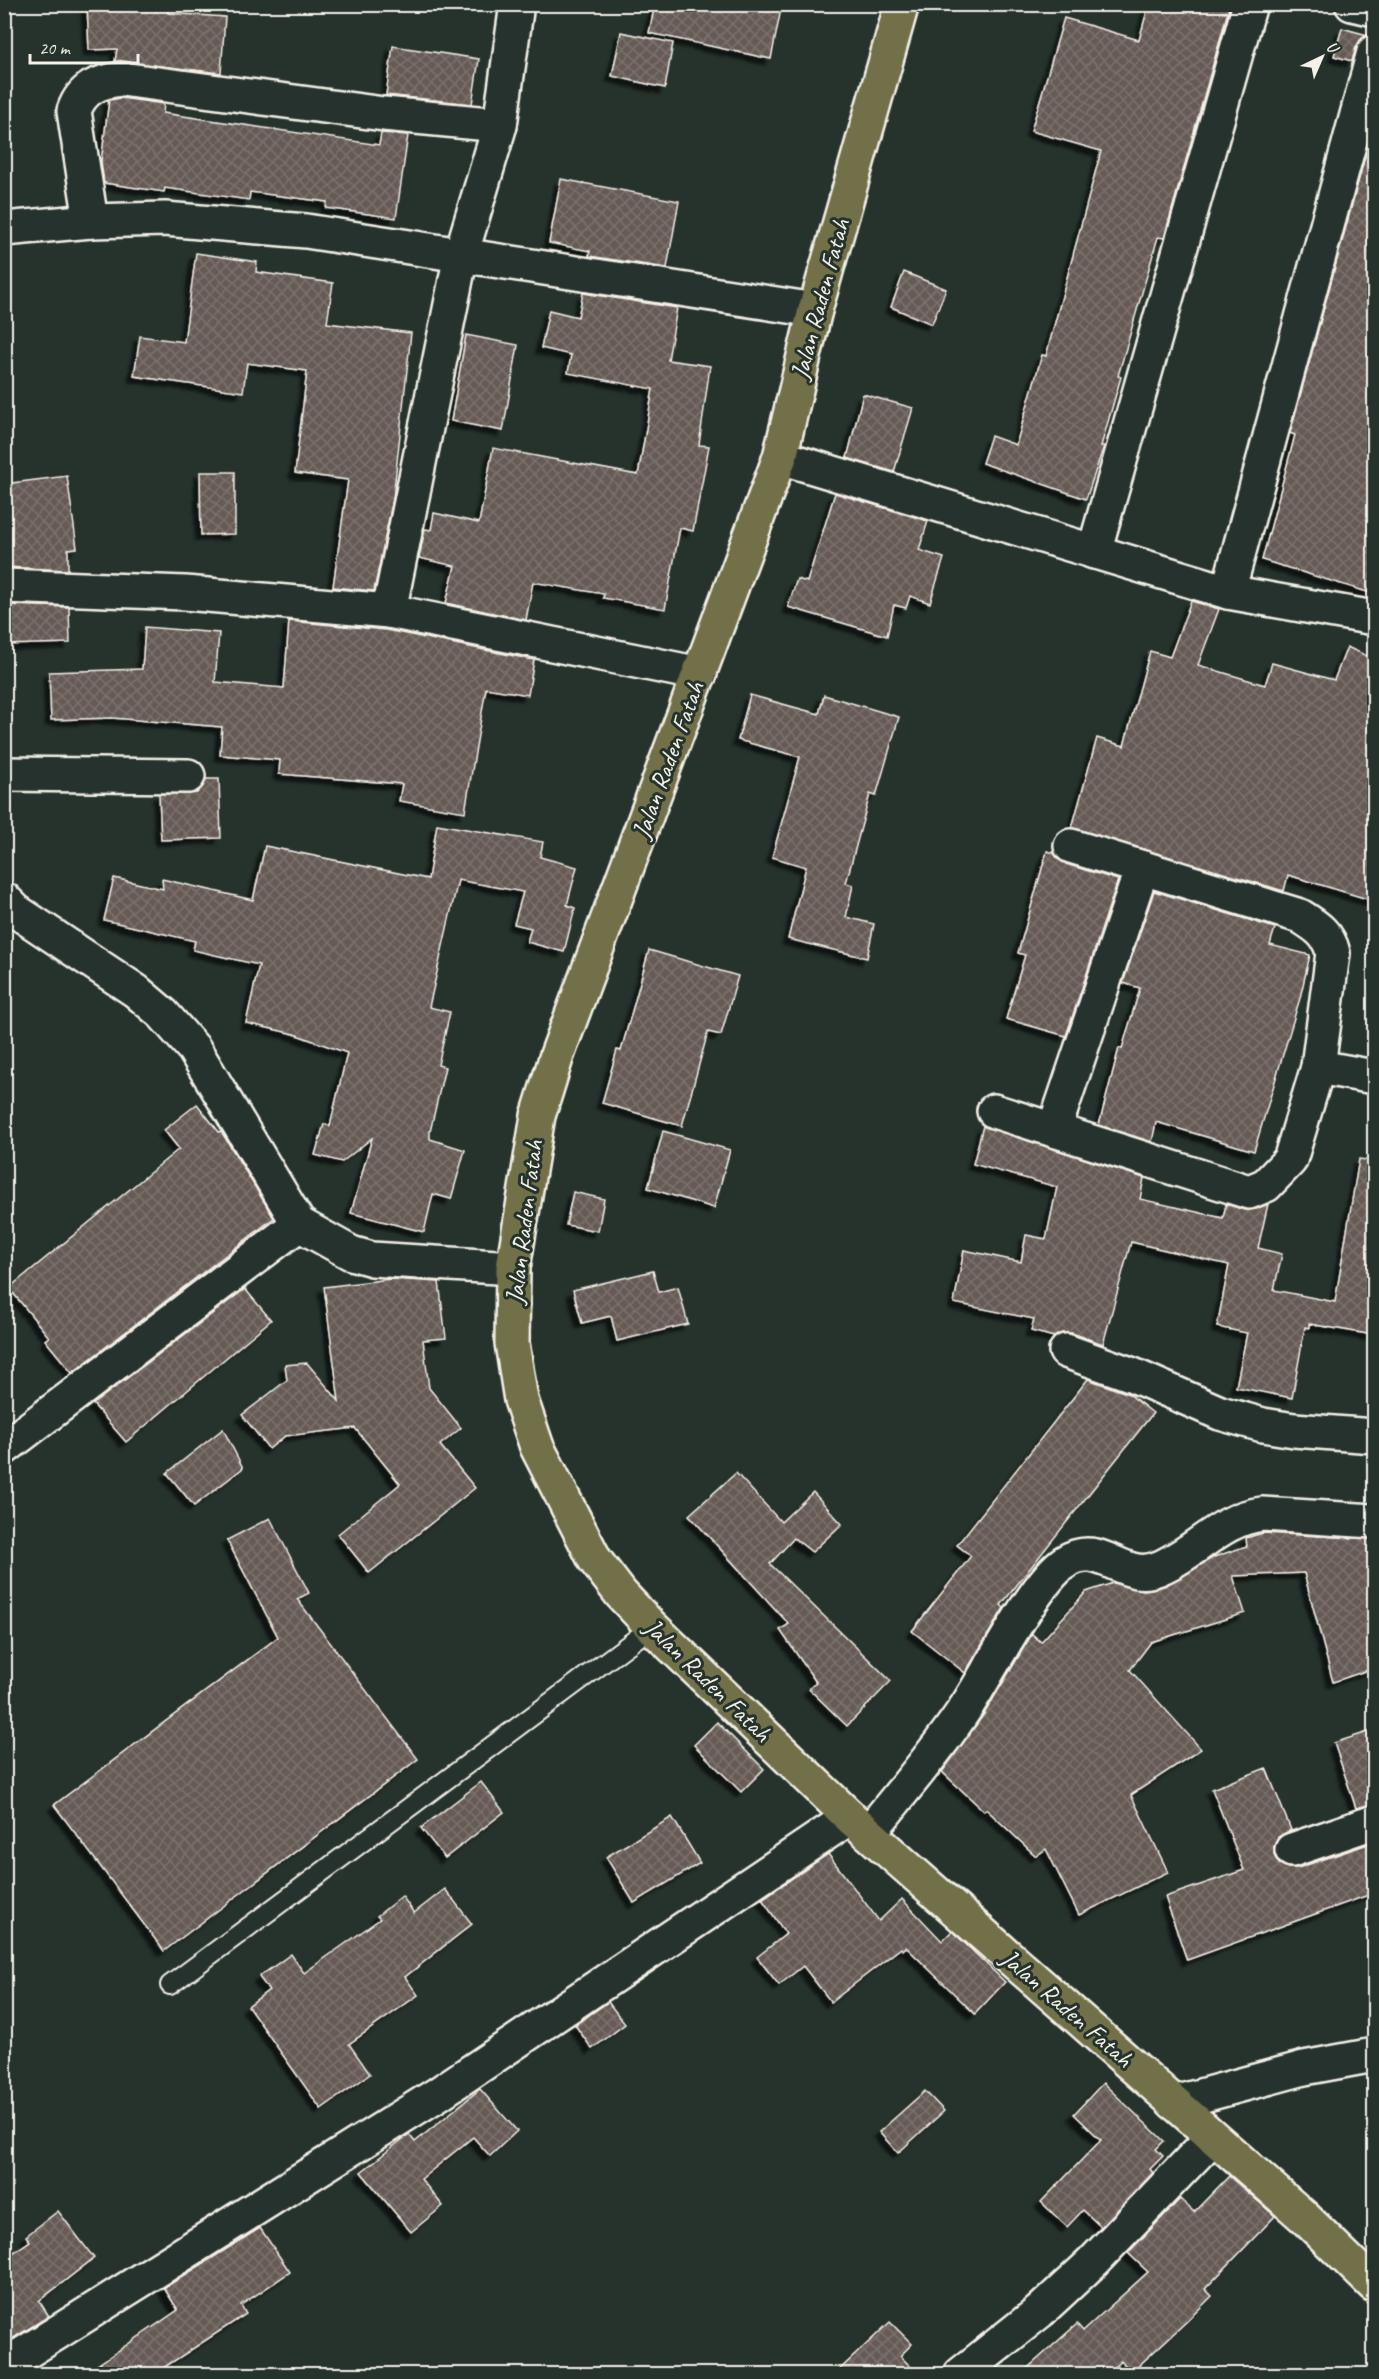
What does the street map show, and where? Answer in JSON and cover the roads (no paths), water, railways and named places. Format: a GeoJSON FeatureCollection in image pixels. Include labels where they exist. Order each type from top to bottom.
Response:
{"type":"FeatureCollection","features":[{"type":"Feature","properties":{"kind":"highway","name":"Jalan Raden Fatah"},"geometry":{"type":"LineString","coordinates":[[902,4],[815,310],[780,457],[549,1080],[538,1116],[513,1268],[512,1343],[521,1400],[537,1447],[595,1560],[621,1594],[652,1627],[860,1825],[1303,2216],[1374,2285]]}},
{"type":"Feature","properties":{"kind":"street"},"geometry":{"type":"LineString","coordinates":[[389,611],[461,255],[500,125],[516,4]]}},
{"type":"Feature","properties":{"kind":"street"},"geometry":{"type":"LineString","coordinates":[[1094,552],[1250,4]]}},
{"type":"Feature","properties":{"kind":"street"},"geometry":{"type":"LineString","coordinates":[[1352,4],[1374,9]]}},
{"type":"Feature","properties":{"kind":"street"},"geometry":{"type":"LineString","coordinates":[[1228,592],[1374,52]]}},
{"type":"Feature","properties":{"kind":"street"},"geometry":{"type":"LineString","coordinates":[[91,221],[74,111],[79,98],[88,89],[103,82],[121,79],[384,114],[500,125]]}},
{"type":"Feature","properties":{"kind":"street"},"geometry":{"type":"LineString","coordinates":[[4,229],[91,221],[165,219],[306,231],[815,310]]}},
{"type":"Feature","properties":{"kind":"street"},"geometry":{"type":"LineString","coordinates":[[780,457],[1228,592],[1374,618]]}},
{"type":"Feature","properties":{"kind":"street"},"geometry":{"type":"LineString","coordinates":[[4,586],[185,593],[389,611],[700,674]]}},
{"type":"Feature","properties":{"kind":"street"},"geometry":{"type":"LineString","coordinates":[[4,774],[188,776]]}},
{"type":"Feature","properties":{"kind":"street"},"geometry":{"type":"LineString","coordinates":[[994,1112],[1249,1192],[1266,1185],[1290,1161],[1318,1066],[1333,953],[1330,941],[1324,933],[1300,916],[1071,846]]}},
{"type":"Feature","properties":{"kind":"street"},"geometry":{"type":"LineString","coordinates":[[1054,1131],[1142,868]]}},
{"type":"Feature","properties":{"kind":"street"},"geometry":{"type":"LineString","coordinates":[[4,899],[16,911],[136,992],[163,1014],[194,1049],[299,1224],[351,1253],[372,1259],[513,1268]]}},
{"type":"Feature","properties":{"kind":"street"},"geometry":{"type":"LineString","coordinates":[[1318,1066],[1374,1077]]}},
{"type":"Feature","properties":{"kind":"street"},"geometry":{"type":"LineString","coordinates":[[4,1448],[299,1224]]}},
{"type":"Feature","properties":{"kind":"street"},"geometry":{"type":"LineString","coordinates":[[1066,1351],[1133,1375],[1220,1413],[1263,1425],[1294,1430],[1374,1436]]}},
{"type":"Feature","properties":{"kind":"street"},"geometry":{"type":"LineString","coordinates":[[4,2366],[438,2094],[860,1825],[953,1726],[1044,1584],[1065,1562],[1086,1553],[1096,1554],[1131,1571],[1144,1572],[1169,1563],[1228,1523],[1246,1516],[1374,1521]]}},
{"type":"Feature","properties":{"kind":"street"},"geometry":{"type":"LineString","coordinates":[[1292,1850],[1374,1822]]}},
{"type":"Feature","properties":{"kind":"street"},"geometry":{"type":"LineString","coordinates":[[1174,2103],[1305,2068],[1374,2055]]}},
{"type":"Feature","properties":{"kind":"street"},"geometry":{"type":"LineString","coordinates":[[961,2374],[1039,2312],[1093,2262],[1212,2138]]}},
{"type":"Feature","properties":{"kind":"lane"},"geometry":{"type":"LineString","coordinates":[[170,1985],[652,1627]]}}]}
